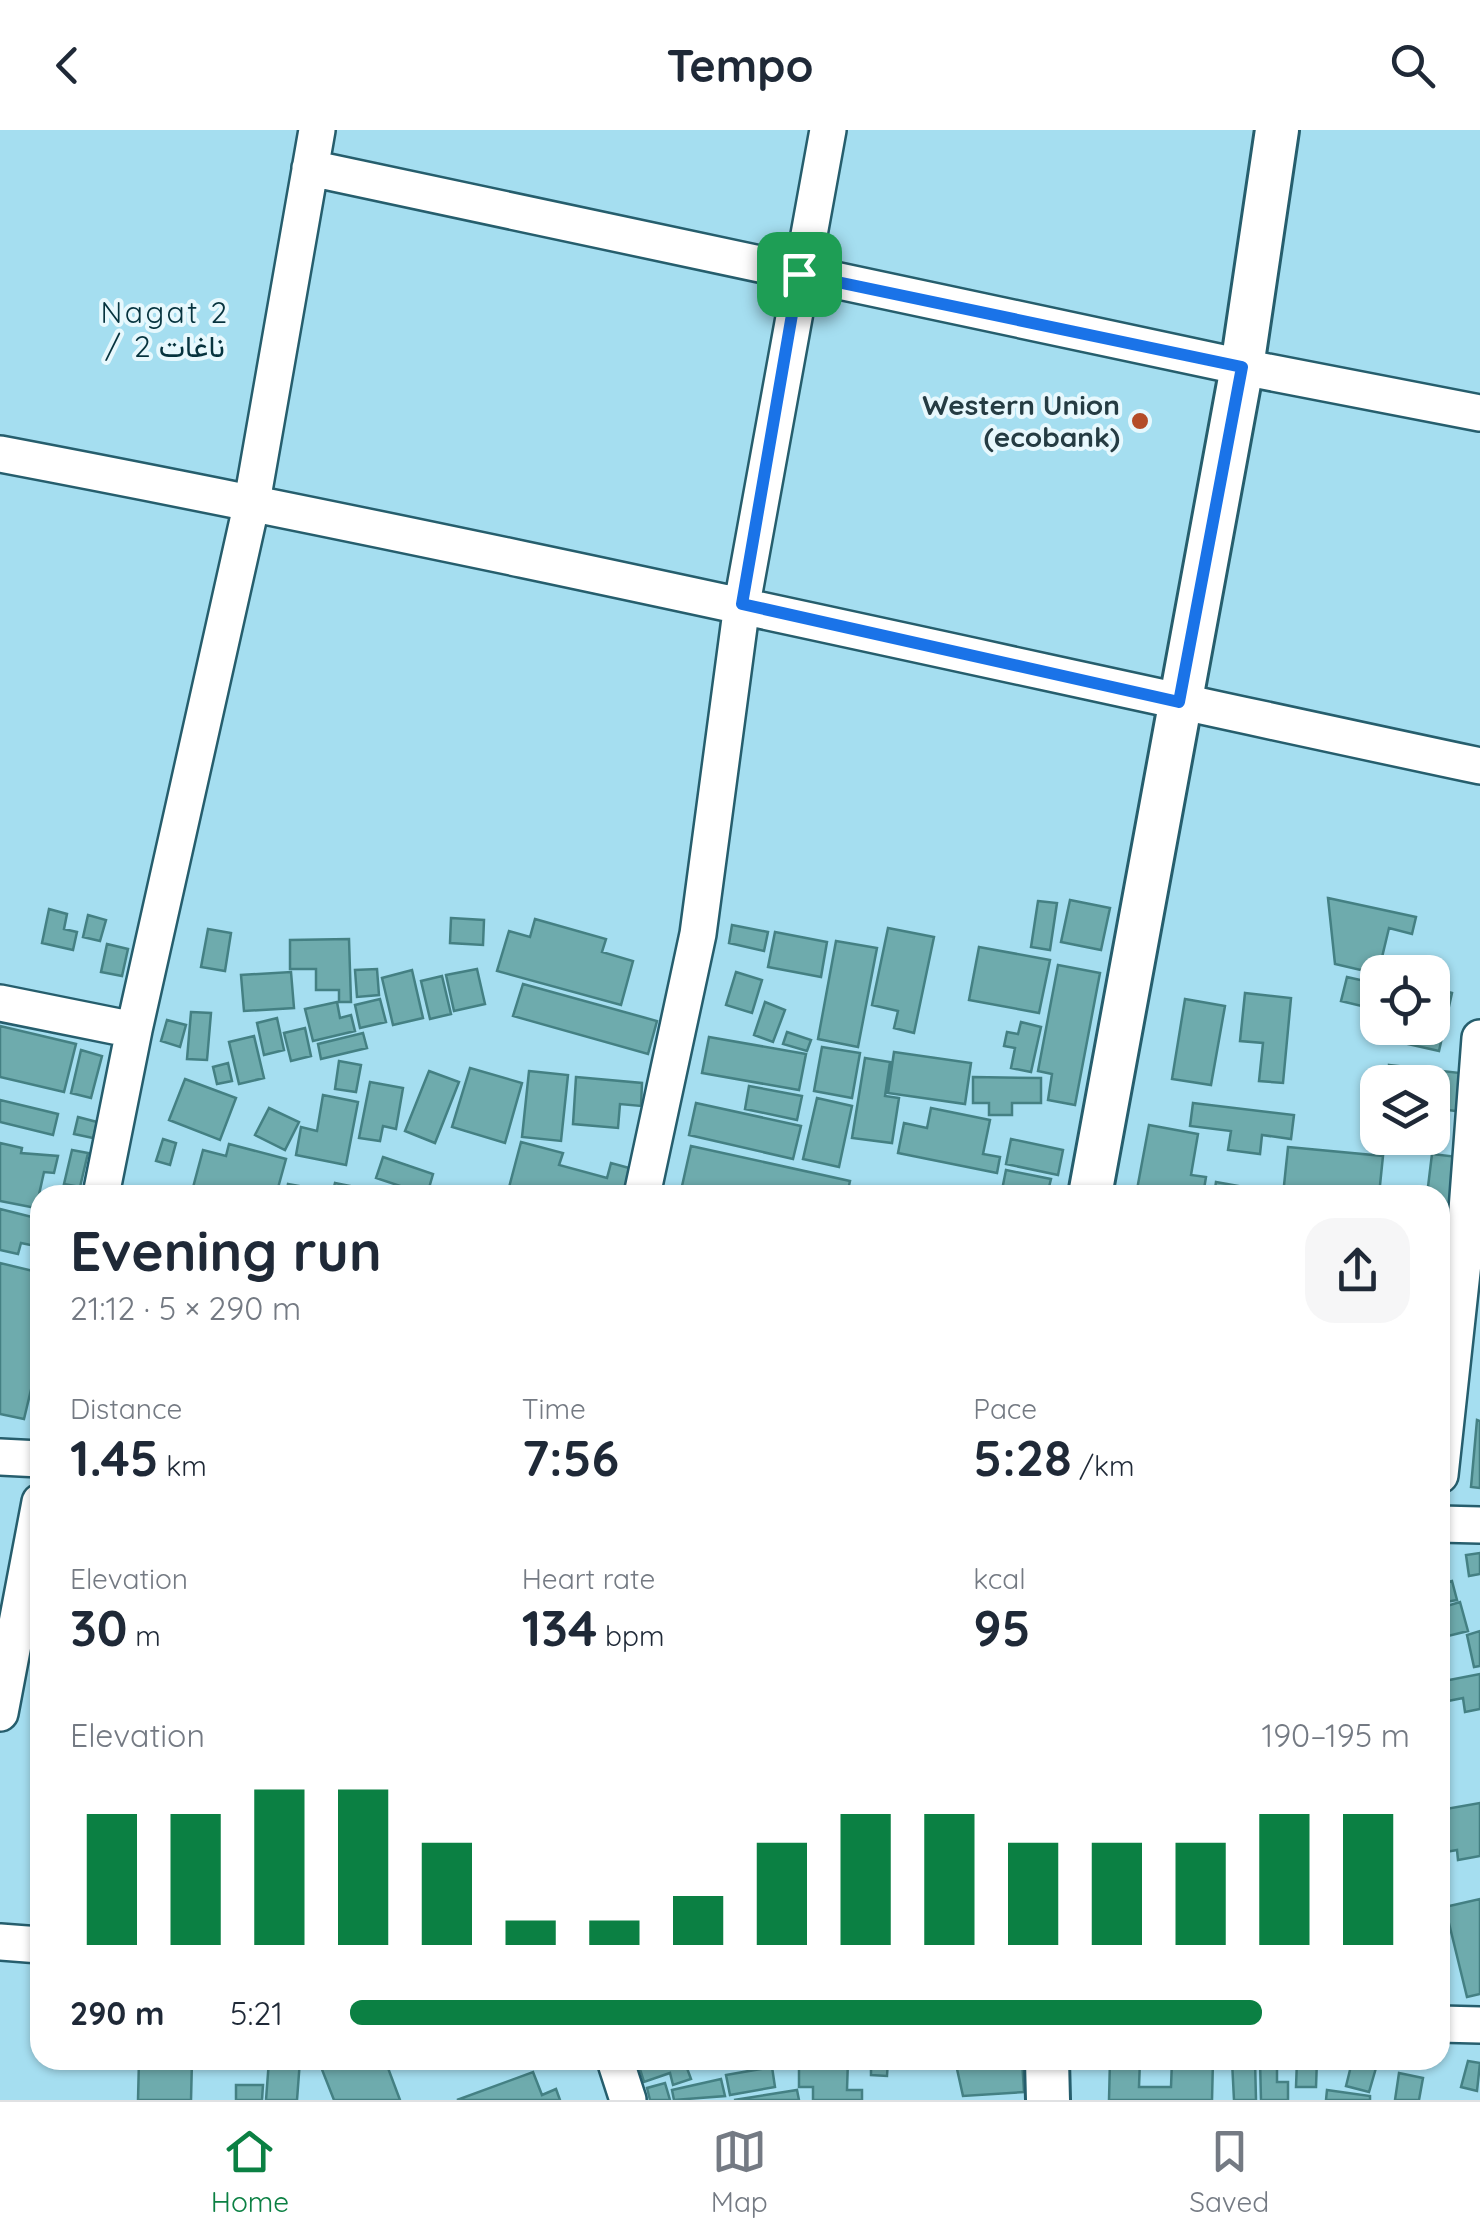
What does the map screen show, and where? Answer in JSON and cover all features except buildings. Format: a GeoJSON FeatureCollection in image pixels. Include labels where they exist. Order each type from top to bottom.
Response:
{"type":"FeatureCollection","features":[{"type":"Feature","properties":{"kind":"street"},"geometry":{"type":"LineString","coordinates":[[103,1185],[252,502],[317,130]]}},
{"type":"Feature","properties":{"kind":"street"},"geometry":{"type":"LineString","coordinates":[[644,1185],[698,934],[742,604],[828,130]]}},
{"type":"Feature","properties":{"kind":"street"},"geometry":{"type":"LineString","coordinates":[[1092,1185],[1242,367],[1277,130]]}},
{"type":"Feature","properties":{"kind":"street"},"geometry":{"type":"LineString","coordinates":[[310,168],[1242,367],[1480,413]]}},
{"type":"Feature","properties":{"kind":"street"},"geometry":{"type":"LineString","coordinates":[[0,454],[742,604],[1480,766]]}},
{"type":"Feature","properties":{"kind":"street"},"geometry":{"type":"LineString","coordinates":[[0,1003],[134,1030]]}},
{"type":"Feature","properties":{"kind":"street"},"geometry":{"type":"LineString","coordinates":[[1450,1298],[1480,1038]]}},
{"type":"Feature","properties":{"kind":"street"},"geometry":{"type":"LineString","coordinates":[[0,1457],[30,1458]]}},
{"type":"Feature","properties":{"kind":"street"},"geometry":{"type":"LineString","coordinates":[[1450,1524],[1480,1525]]}},
{"type":"Feature","properties":{"kind":"street"},"geometry":{"type":"LineString","coordinates":[[0,1713],[30,1555]]}},
{"type":"Feature","properties":{"kind":"street"},"geometry":{"type":"LineString","coordinates":[[0,1942],[30,1944]]}},
{"type":"Feature","properties":{"kind":"street"},"geometry":{"type":"LineString","coordinates":[[1450,2024],[1480,2025]]}},
{"type":"Feature","properties":{"kind":"street"},"geometry":{"type":"LineString","coordinates":[[618,2070],[628,2100]]}},
{"type":"Feature","properties":{"kind":"street"},"geometry":{"type":"LineString","coordinates":[[1048,2070],[1048,2100]]}},
{"type":"Feature","properties":{"kind":"place","name":"Western Union (ecobank)"},"geometry":{"type":"Point","coordinates":[1140,421]}},
{"type":"Feature","properties":{"kind":"district","name":"Nagat 2 / ناغات 2"},"geometry":{"type":"Point","coordinates":[165,330]}},
{"type":"Feature","properties":{"kind":"route"},"geometry":{"type":"LineString","coordinates":[[799,274],[1242,367],[1179,702],[742,604],[799,274]]}}]}
